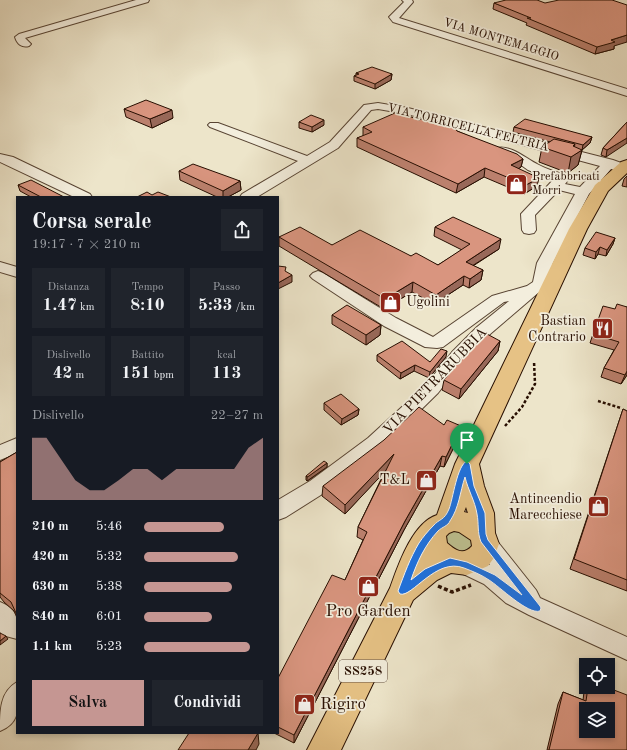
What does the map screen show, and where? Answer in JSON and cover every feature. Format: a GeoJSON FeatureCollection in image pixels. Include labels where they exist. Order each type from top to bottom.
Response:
{"type":"FeatureCollection","features":[{"type":"Feature","properties":{"kind":"main road","name":"SS258"},"geometry":{"type":"LineString","coordinates":[[457,563],[436,552],[432,538],[453,507],[459,483],[467,464],[578,229],[601,188],[620,166]]}},
{"type":"Feature","properties":{"kind":"main road","name":"SS258"},"geometry":{"type":"LineString","coordinates":[[403,591],[428,572],[457,563],[476,560],[482,555],[485,549],[481,513],[471,486],[467,464]]}},
{"type":"Feature","properties":{"kind":"main road"},"geometry":{"type":"LineString","coordinates":[[440,527],[454,520],[470,524],[484,538]]}},
{"type":"Feature","properties":{"kind":"main road","name":"SS258"},"geometry":{"type":"LineString","coordinates":[[324,750],[403,591],[413,563],[422,545],[440,527]]}},
{"type":"Feature","properties":{"kind":"street"},"geometry":{"type":"LineString","coordinates":[[26,44],[21,41],[20,37],[145,0]]}},
{"type":"Feature","properties":{"kind":"street","name":"VIA MONTEMAGGIO"},"geometry":{"type":"LineString","coordinates":[[406,0],[409,2],[394,17],[396,20],[627,93]]}},
{"type":"Feature","properties":{"kind":"street","name":"VIA TORRICELLA FELTRIA"},"geometry":{"type":"LineString","coordinates":[[249,196],[334,145],[368,107],[378,106],[408,111],[620,166]]}},
{"type":"Feature","properties":{"kind":"street"},"geometry":{"type":"LineString","coordinates":[[384,120],[390,117],[399,116],[440,128],[518,157],[533,167],[562,179],[528,214],[529,230]]}},
{"type":"Feature","properties":{"kind":"street"},"geometry":{"type":"LineString","coordinates":[[214,125],[308,161]]}},
{"type":"Feature","properties":{"kind":"street"},"geometry":{"type":"LineString","coordinates":[[350,144],[357,131],[364,128]]}},
{"type":"Feature","properties":{"kind":"street"},"geometry":{"type":"LineString","coordinates":[[0,158],[9,160],[83,196]]}},
{"type":"Feature","properties":{"kind":"street"},"geometry":{"type":"LineString","coordinates":[[536,287],[545,263],[583,192],[620,166]]}},
{"type":"Feature","properties":{"kind":"street"},"geometry":{"type":"LineString","coordinates":[[555,185],[583,192]]}},
{"type":"Feature","properties":{"kind":"street"},"geometry":{"type":"LineString","coordinates":[[0,267],[16,272]]}},
{"type":"Feature","properties":{"kind":"street","name":"VIA PIETRARUBBIA"},"geometry":{"type":"LineString","coordinates":[[279,510],[318,487],[375,443],[432,389],[458,356],[483,330],[558,271]]}},
{"type":"Feature","properties":{"kind":"street","name":"VIA PIETRARUBBIA"},"geometry":{"type":"LineString","coordinates":[[318,276],[390,322],[431,343],[437,343],[448,332],[498,299],[536,287]]}},
{"type":"Feature","properties":{"kind":"street"},"geometry":{"type":"LineString","coordinates":[[0,453],[16,445]]}},
{"type":"Feature","properties":{"kind":"street"},"geometry":{"type":"LineString","coordinates":[[484,538],[537,608]]}},
{"type":"Feature","properties":{"kind":"street"},"geometry":{"type":"LineString","coordinates":[[457,563],[492,577],[514,596],[537,608],[627,649]]}},
{"type":"Feature","properties":{"kind":"street"},"geometry":{"type":"LineString","coordinates":[[0,613],[11,627],[16,628]]}},
{"type":"Feature","properties":{"kind":"street"},"geometry":{"type":"LineString","coordinates":[[0,718],[16,696]]}},
{"type":"Feature","properties":{"kind":"path"},"geometry":{"type":"LineString","coordinates":[[502,429],[522,407],[534,384],[535,355]]}},
{"type":"Feature","properties":{"kind":"path"},"geometry":{"type":"LineString","coordinates":[[598,401],[621,408]]}},
{"type":"Feature","properties":{"kind":"path"},"geometry":{"type":"LineString","coordinates":[[434,584],[452,592],[492,577]]}},
{"type":"Feature","properties":{"kind":"green space"},"geometry":{"type":"Polygon","coordinates":[[[451,529],[469,534],[473,545],[468,552],[449,550],[444,534],[451,529]]]}},
{"type":"Feature","properties":{"kind":"building"},"geometry":{"type":"Polygon","coordinates":[[[506,0],[537,0],[545,3],[559,0],[612,0],[627,5],[627,35],[611,40],[615,42],[597,47],[494,3],[506,0]]]}},
{"type":"Feature","properties":{"kind":"building"},"geometry":{"type":"Polygon","coordinates":[[[372,67],[392,74],[375,84],[354,76],[359,74],[356,73],[372,67]]]}},
{"type":"Feature","properties":{"kind":"building"},"geometry":{"type":"Polygon","coordinates":[[[146,100],[172,110],[150,119],[124,109],[146,100]]]}},
{"type":"Feature","properties":{"kind":"building"},"geometry":{"type":"Polygon","coordinates":[[[395,113],[419,120],[425,118],[431,121],[434,119],[454,127],[457,131],[517,154],[523,159],[511,165],[539,178],[526,185],[485,168],[458,184],[357,138],[372,132],[363,127],[395,113]]]}},
{"type":"Feature","properties":{"kind":"building"},"geometry":{"type":"Polygon","coordinates":[[[311,115],[324,120],[312,127],[299,122],[311,115]]]}},
{"type":"Feature","properties":{"kind":"building"},"geometry":{"type":"Polygon","coordinates":[[[525,119],[592,137],[583,145],[514,127],[525,119]]]}},
{"type":"Feature","properties":{"kind":"building"},"geometry":{"type":"Polygon","coordinates":[[[627,122],[627,138],[607,150],[603,148],[627,122]]]}},
{"type":"Feature","properties":{"kind":"building"},"geometry":{"type":"Polygon","coordinates":[[[554,139],[575,144],[573,146],[582,150],[571,157],[542,147],[554,139]]]}},
{"type":"Feature","properties":{"kind":"building"},"geometry":{"type":"Polygon","coordinates":[[[193,164],[240,181],[223,191],[179,171],[193,164]]]}},
{"type":"Feature","properties":{"kind":"building"},"geometry":{"type":"Polygon","coordinates":[[[31,180],[62,196],[39,196],[18,185],[31,180]]]}},
{"type":"Feature","properties":{"kind":"building"},"geometry":{"type":"Polygon","coordinates":[[[147,192],[152,195],[158,192],[168,196],[139,196],[147,192]]]}},
{"type":"Feature","properties":{"kind":"building"},"geometry":{"type":"Polygon","coordinates":[[[453,217],[501,239],[466,262],[483,270],[470,279],[464,276],[436,295],[413,282],[385,299],[279,237],[300,227],[332,245],[360,230],[411,256],[416,253],[438,265],[470,244],[435,227],[453,217]]]}},
{"type":"Feature","properties":{"kind":"building"},"geometry":{"type":"Polygon","coordinates":[[[596,232],[615,238],[607,250],[600,247],[596,252],[585,248],[596,232]]]}},
{"type":"Feature","properties":{"kind":"building"},"geometry":{"type":"Polygon","coordinates":[[[279,266],[286,267],[285,271],[292,275],[279,282],[279,266]]]}},
{"type":"Feature","properties":{"kind":"building"},"geometry":{"type":"Polygon","coordinates":[[[617,304],[627,307],[627,371],[625,375],[604,368],[619,342],[593,334],[603,306],[615,309],[617,304]]]}},
{"type":"Feature","properties":{"kind":"building"},"geometry":{"type":"Polygon","coordinates":[[[347,305],[381,325],[366,335],[332,315],[347,305]]]}},
{"type":"Feature","properties":{"kind":"building"},"geometry":{"type":"Polygon","coordinates":[[[487,334],[500,341],[461,389],[444,380],[467,351],[487,334]]]}},
{"type":"Feature","properties":{"kind":"building"},"geometry":{"type":"Polygon","coordinates":[[[402,341],[430,362],[441,349],[447,351],[430,372],[415,365],[401,373],[377,355],[402,341]]]}},
{"type":"Feature","properties":{"kind":"building"},"geometry":{"type":"Polygon","coordinates":[[[341,394],[359,409],[342,419],[324,403],[341,394]]]}},
{"type":"Feature","properties":{"kind":"building"},"geometry":{"type":"Polygon","coordinates":[[[419,407],[444,425],[447,420],[461,426],[446,457],[442,456],[405,521],[294,735],[279,728],[279,676],[332,575],[345,580],[367,532],[358,527],[394,454],[345,505],[323,486],[384,440],[419,407]]]}},
{"type":"Feature","properties":{"kind":"building"},"geometry":{"type":"Polygon","coordinates":[[[623,409],[627,411],[627,580],[574,559],[623,409]]]}},
{"type":"Feature","properties":{"kind":"building"},"geometry":{"type":"Polygon","coordinates":[[[16,453],[16,613],[11,602],[0,593],[0,462],[16,453]]]}},
{"type":"Feature","properties":{"kind":"building"},"geometry":{"type":"Polygon","coordinates":[[[324,461],[327,463],[309,476],[306,476],[324,461]]]}},
{"type":"Feature","properties":{"kind":"building"},"geometry":{"type":"Polygon","coordinates":[[[0,633],[6,636],[0,641],[0,633]]]}},
{"type":"Feature","properties":{"kind":"building"},"geometry":{"type":"Polygon","coordinates":[[[615,690],[627,695],[627,750],[549,750],[563,692],[586,701],[587,694],[615,694],[615,690]]]}},
{"type":"Feature","properties":{"kind":"building"},"geometry":{"type":"Polygon","coordinates":[[[188,734],[257,734],[248,750],[178,750],[188,734]]]}},
{"type":"Feature","properties":{"kind":"place","name":"Prefabbricati Morri"},"geometry":{"type":"Point","coordinates":[516,184]}},
{"type":"Feature","properties":{"kind":"place","name":"Ugolini"},"geometry":{"type":"Point","coordinates":[390,302]}},
{"type":"Feature","properties":{"kind":"place","name":"Bastian Contrario"},"geometry":{"type":"Point","coordinates":[602,329]}},
{"type":"Feature","properties":{"kind":"place","name":"T&L"},"geometry":{"type":"Point","coordinates":[426,480]}},
{"type":"Feature","properties":{"kind":"place","name":"Antincendio Marecchiese"},"geometry":{"type":"Point","coordinates":[598,507]}},
{"type":"Feature","properties":{"kind":"place","name":"Pro Garden"},"geometry":{"type":"Point","coordinates":[368,587]}},
{"type":"Feature","properties":{"kind":"place","name":"Rigiro"},"geometry":{"type":"Point","coordinates":[304,704]}},
{"type":"Feature","properties":{"kind":"route"},"geometry":{"type":"LineString","coordinates":[[467,464],[471,486],[481,513],[482,534],[485,542],[500,563],[537,608],[514,596],[492,577],[464,564],[450,561],[428,572],[403,591],[413,563],[422,545],[437,527],[447,521],[453,507],[459,483],[467,464]]}}]}
